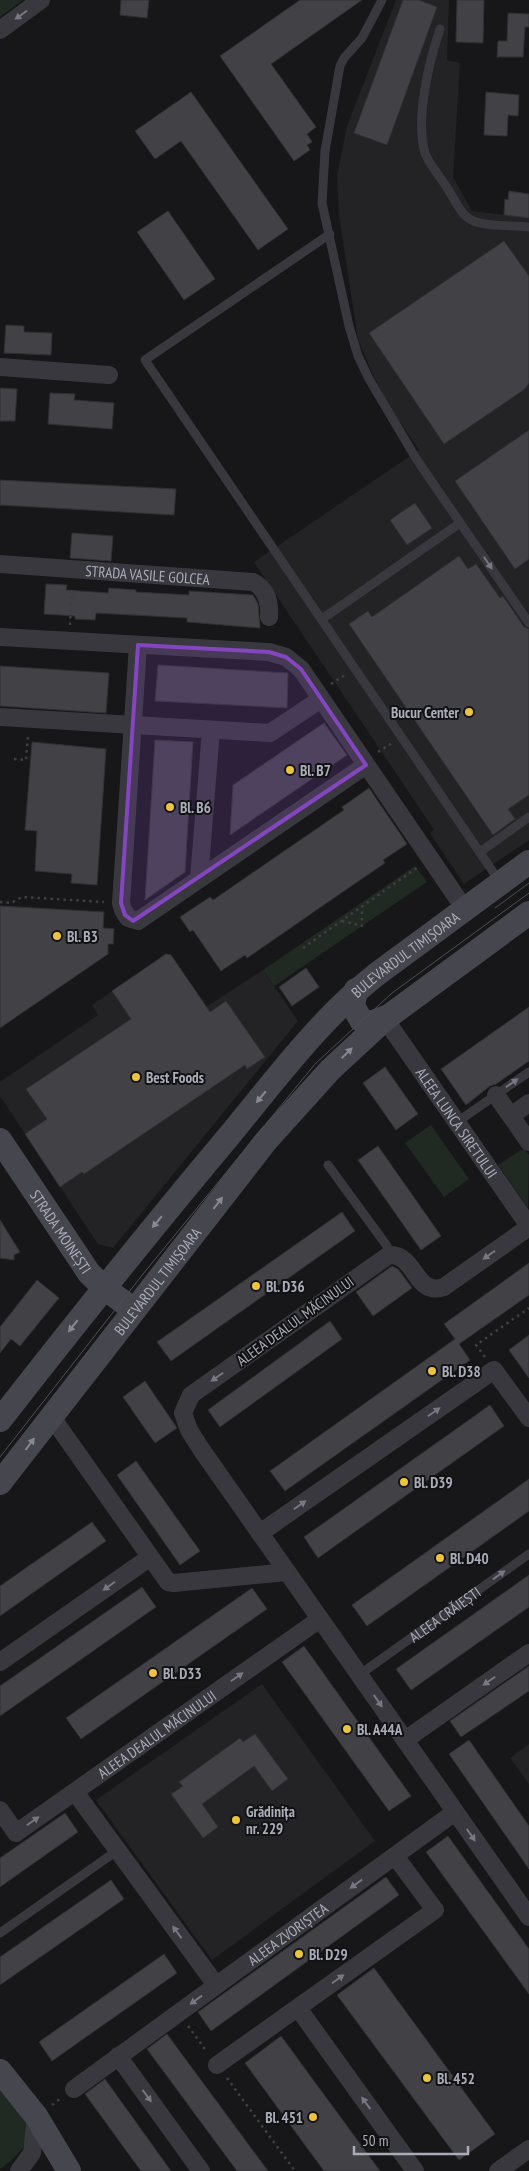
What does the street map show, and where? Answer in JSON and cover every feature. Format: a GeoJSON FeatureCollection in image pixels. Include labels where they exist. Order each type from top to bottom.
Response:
{"type":"FeatureCollection","features":[{"type":"Feature","properties":{"kind":"main road","name":"BULEVARDUL TIMIȘOARA"},"geometry":{"type":"LineString","coordinates":[[5,1407],[319,1028],[356,990],[464,908],[529,862]]}},
{"type":"Feature","properties":{"kind":"main road","name":"BULEVARDUL TIMIȘOARA"},"geometry":{"type":"LineString","coordinates":[[0,1483],[266,1141],[318,1083],[348,1052],[385,1019],[529,913]]}},
{"type":"Feature","properties":{"kind":"main road"},"geometry":{"type":"LineString","coordinates":[[356,990],[353,1006],[361,1020],[371,1023],[385,1019]]}},
{"type":"Feature","properties":{"kind":"main road"},"geometry":{"type":"LineString","coordinates":[[292,1060],[306,1058],[315,1064],[318,1073],[318,1083]]}},
{"type":"Feature","properties":{"kind":"main road","name":"STRADA MOINEȘTI"},"geometry":{"type":"LineString","coordinates":[[0,1140],[89,1273],[103,1287],[134,1310]]}},
{"type":"Feature","properties":{"kind":"main road"},"geometry":{"type":"LineString","coordinates":[[0,2070],[36,2116],[69,2171]]}},
{"type":"Feature","properties":{"kind":"street"},"geometry":{"type":"LineString","coordinates":[[0,30],[41,0]]}},
{"type":"Feature","properties":{"kind":"street"},"geometry":{"type":"LineString","coordinates":[[0,368],[109,375]]}},
{"type":"Feature","properties":{"kind":"street","name":"STRADA VASILE GOLCEA"},"geometry":{"type":"LineString","coordinates":[[0,564],[253,582],[257,584],[268,599],[269,617]]}},
{"type":"Feature","properties":{"kind":"street"},"geometry":{"type":"LineString","coordinates":[[0,637],[278,654],[294,662],[464,908]]}},
{"type":"Feature","properties":{"kind":"street"},"geometry":{"type":"LineString","coordinates":[[138,645],[121,903],[125,915],[133,921],[138,921],[365,763]]}},
{"type":"Feature","properties":{"kind":"street"},"geometry":{"type":"LineString","coordinates":[[0,717],[270,733],[319,696]]}},
{"type":"Feature","properties":{"kind":"street"},"geometry":{"type":"LineString","coordinates":[[199,879],[211,730]]}},
{"type":"Feature","properties":{"kind":"street","name":"ALEEA LUNCA SIRETULUI"},"geometry":{"type":"LineString","coordinates":[[385,1019],[529,1227]]}},
{"type":"Feature","properties":{"kind":"street"},"geometry":{"type":"LineString","coordinates":[[496,1095],[529,1142]]}},
{"type":"Feature","properties":{"kind":"street"},"geometry":{"type":"LineString","coordinates":[[511,1116],[529,1102]]}},
{"type":"Feature","properties":{"kind":"street"},"geometry":{"type":"LineString","coordinates":[[389,1255],[398,1255],[405,1259],[422,1283],[430,1289],[436,1290],[444,1287],[529,1227]]}},
{"type":"Feature","properties":{"kind":"street","name":"ALEEA DEALUL MĂCINULUI"},"geometry":{"type":"LineString","coordinates":[[389,1255],[191,1395],[183,1413],[188,1430],[201,1449],[529,1917]]}},
{"type":"Feature","properties":{"kind":"street"},"geometry":{"type":"LineString","coordinates":[[260,1533],[494,1370],[529,1418]]}},
{"type":"Feature","properties":{"kind":"street"},"geometry":{"type":"LineString","coordinates":[[51,1416],[164,1578],[174,1584],[287,1572]]}},
{"type":"Feature","properties":{"kind":"street"},"geometry":{"type":"LineString","coordinates":[[0,1662],[150,1558]]}},
{"type":"Feature","properties":{"kind":"street","name":"ALEEA DEALUL MĂCINULUI"},"geometry":{"type":"LineString","coordinates":[[0,1810],[16,1833],[320,1618]]}},
{"type":"Feature","properties":{"kind":"street"},"geometry":{"type":"LineString","coordinates":[[405,1740],[529,1654]]}},
{"type":"Feature","properties":{"kind":"street"},"geometry":{"type":"LineString","coordinates":[[75,1792],[216,1985]]}},
{"type":"Feature","properties":{"kind":"street","name":"ALEEA ZVORIȘTEA"},"geometry":{"type":"LineString","coordinates":[[74,2089],[455,1812]]}},
{"type":"Feature","properties":{"kind":"street"},"geometry":{"type":"LineString","coordinates":[[217,2065],[435,1910],[395,1856]]}},
{"type":"Feature","properties":{"kind":"street"},"geometry":{"type":"LineString","coordinates":[[298,2008],[415,2171]]}},
{"type":"Feature","properties":{"kind":"street"},"geometry":{"type":"LineString","coordinates":[[118,2056],[201,2171]]}},
{"type":"Feature","properties":{"kind":"street"},"geometry":{"type":"LineString","coordinates":[[19,2171],[32,2153],[36,2116]]}},
{"type":"Feature","properties":{"kind":"street"},"geometry":{"type":"LineString","coordinates":[[498,2171],[529,2149]]}},
{"type":"Feature","properties":{"kind":"lane"},"geometry":{"type":"LineString","coordinates":[[382,0],[362,38],[344,58],[340,66],[325,151],[322,203],[349,326],[362,364],[417,460],[529,623]]}},
{"type":"Feature","properties":{"kind":"lane"},"geometry":{"type":"LineString","coordinates":[[440,29],[431,55],[426,82],[423,114],[425,154],[465,216],[476,222],[529,227]]}},
{"type":"Feature","properties":{"kind":"lane"},"geometry":{"type":"LineString","coordinates":[[330,234],[145,360],[500,882]]}},
{"type":"Feature","properties":{"kind":"lane"},"geometry":{"type":"LineString","coordinates":[[322,619],[460,522]]}},
{"type":"Feature","properties":{"kind":"lane"},"geometry":{"type":"LineString","coordinates":[[480,852],[529,817]]}},
{"type":"Feature","properties":{"kind":"lane"},"geometry":{"type":"LineString","coordinates":[[457,1122],[529,1072]]}},
{"type":"Feature","properties":{"kind":"lane"},"geometry":{"type":"LineString","coordinates":[[328,1165],[387,1246],[389,1255]]}},
{"type":"Feature","properties":{"kind":"lane","name":"ALEEA CRĂIEȘTI"},"geometry":{"type":"LineString","coordinates":[[360,1675],[529,1554]]}},
{"type":"Feature","properties":{"kind":"lane"},"geometry":{"type":"LineString","coordinates":[[0,1933],[118,1850]]}},
{"type":"Feature","properties":{"kind":"path"},"geometry":{"type":"LineString","coordinates":[[71,610],[73,569]]}},
{"type":"Feature","properties":{"kind":"path"},"geometry":{"type":"LineString","coordinates":[[319,696],[355,668]]}},
{"type":"Feature","properties":{"kind":"path"},"geometry":{"type":"LineString","coordinates":[[14,759],[26,760],[29,719]]}},
{"type":"Feature","properties":{"kind":"path"},"geometry":{"type":"LineString","coordinates":[[365,763],[401,736]]}},
{"type":"Feature","properties":{"kind":"path"},"geometry":{"type":"LineString","coordinates":[[303,948],[431,859]]}},
{"type":"Feature","properties":{"kind":"path"},"geometry":{"type":"LineString","coordinates":[[0,902],[11,903],[22,897],[121,903]]}},
{"type":"Feature","properties":{"kind":"path"},"geometry":{"type":"LineString","coordinates":[[342,921],[362,926],[362,907]]}},
{"type":"Feature","properties":{"kind":"path"},"geometry":{"type":"LineString","coordinates":[[494,1370],[476,1345],[529,1308]]}},
{"type":"Feature","properties":{"kind":"path"},"geometry":{"type":"LineString","coordinates":[[178,2013],[294,2171]]}},
{"type":"Feature","properties":{"kind":"path"},"geometry":{"type":"LineString","coordinates":[[36,2116],[74,2089]]}},
{"type":"Feature","properties":{"kind":"highlighted area"},"geometry":{"type":"Polygon","coordinates":[[[138,645],[269,652],[286,657],[301,669],[366,765],[133,921],[125,915],[121,903],[138,645]]]}},
{"type":"Feature","properties":{"kind":"shaded area"},"geometry":{"type":"Polygon","coordinates":[[[0,0],[23,0],[0,17],[0,0]]]}},
{"type":"Feature","properties":{"kind":"shaded area"},"geometry":{"type":"Polygon","coordinates":[[[396,0],[449,0],[447,60],[460,63],[453,177],[472,211],[529,218],[529,840],[464,884],[430,833],[434,830],[254,562],[419,450],[391,409],[373,375],[358,339],[339,216],[337,176],[347,126],[396,0]]]}},
{"type":"Feature","properties":{"kind":"shaded area"},"geometry":{"type":"Polygon","coordinates":[[[415,866],[427,882],[274,986],[263,970],[415,866]]]}},
{"type":"Feature","properties":{"kind":"shaded area"},"geometry":{"type":"Polygon","coordinates":[[[166,954],[171,955],[206,1007],[263,970],[298,1021],[113,1248],[98,1244],[0,1096],[0,1082],[98,1015],[92,1005],[166,954]]]}},
{"type":"Feature","properties":{"kind":"shaded area"},"geometry":{"type":"Polygon","coordinates":[[[431,1125],[469,1179],[444,1197],[405,1143],[431,1125]]]}},
{"type":"Feature","properties":{"kind":"shaded area"},"geometry":{"type":"Polygon","coordinates":[[[524,1148],[529,1155],[528,1208],[498,1165],[524,1148]]]}},
{"type":"Feature","properties":{"kind":"shaded area","name":"Grădinița nr. 229"},"geometry":{"type":"Polygon","coordinates":[[[262,1684],[375,1841],[212,1960],[96,1800],[262,1684]]]}},
{"type":"Feature","properties":{"kind":"shaded area"},"geometry":{"type":"Polygon","coordinates":[[[529,1744],[529,1784],[510,1758],[529,1744]]]}},
{"type":"Feature","properties":{"kind":"shaded area"},"geometry":{"type":"Polygon","coordinates":[[[0,2085],[24,2118],[27,2137],[23,2147],[14,2158],[0,2169],[0,2085]]]}},
{"type":"Feature","properties":{"kind":"building"},"geometry":{"type":"Polygon","coordinates":[[[121,0],[149,0],[147,18],[120,15],[121,0]]]}},
{"type":"Feature","properties":{"kind":"building"},"geometry":{"type":"Polygon","coordinates":[[[300,0],[362,0],[271,64],[316,127],[307,134],[312,142],[307,145],[310,150],[294,161],[220,56],[300,0]]]}},
{"type":"Feature","properties":{"kind":"building"},"geometry":{"type":"Polygon","coordinates":[[[403,0],[419,0],[437,7],[387,145],[354,133],[403,0]]]}},
{"type":"Feature","properties":{"kind":"building"},"geometry":{"type":"Polygon","coordinates":[[[457,0],[484,0],[483,43],[456,42],[457,0]]]}},
{"type":"Feature","properties":{"kind":"building"},"geometry":{"type":"Polygon","coordinates":[[[508,13],[529,14],[529,27],[525,27],[523,57],[497,57],[498,41],[507,41],[508,13]]]}},
{"type":"Feature","properties":{"kind":"building"},"geometry":{"type":"Polygon","coordinates":[[[191,92],[288,229],[258,250],[181,141],[155,159],[135,131],[191,92]]]}},
{"type":"Feature","properties":{"kind":"building"},"geometry":{"type":"Polygon","coordinates":[[[486,92],[519,95],[518,116],[508,115],[507,136],[484,135],[486,92]]]}},
{"type":"Feature","properties":{"kind":"building"},"geometry":{"type":"Polygon","coordinates":[[[509,191],[529,194],[529,218],[504,215],[505,199],[508,200],[509,191]]]}},
{"type":"Feature","properties":{"kind":"building"},"geometry":{"type":"Polygon","coordinates":[[[168,211],[215,279],[184,300],[137,232],[168,211]]]}},
{"type":"Feature","properties":{"kind":"building"},"geometry":{"type":"Polygon","coordinates":[[[504,241],[529,276],[529,383],[525,389],[444,444],[369,333],[504,241]]]}},
{"type":"Feature","properties":{"kind":"building"},"geometry":{"type":"Polygon","coordinates":[[[6,325],[24,326],[24,332],[52,333],[51,355],[4,353],[6,325]]]}},
{"type":"Feature","properties":{"kind":"building"},"geometry":{"type":"Polygon","coordinates":[[[0,388],[17,389],[15,421],[0,421],[0,388]]]}},
{"type":"Feature","properties":{"kind":"building"},"geometry":{"type":"Polygon","coordinates":[[[50,393],[75,394],[74,400],[114,403],[112,429],[48,424],[50,393]]]}},
{"type":"Feature","properties":{"kind":"building"},"geometry":{"type":"Polygon","coordinates":[[[529,430],[529,559],[515,569],[455,481],[529,430]]]}},
{"type":"Feature","properties":{"kind":"building"},"geometry":{"type":"Polygon","coordinates":[[[0,480],[176,489],[174,515],[0,505],[0,480]]]}},
{"type":"Feature","properties":{"kind":"building"},"geometry":{"type":"Polygon","coordinates":[[[415,503],[432,528],[407,545],[390,520],[415,503]]]}},
{"type":"Feature","properties":{"kind":"building"},"geometry":{"type":"Polygon","coordinates":[[[72,533],[113,536],[111,561],[70,558],[72,533]]]}},
{"type":"Feature","properties":{"kind":"building","name":"Bucur Center"},"geometry":{"type":"Polygon","coordinates":[[[459,556],[468,569],[476,564],[500,598],[503,596],[524,627],[529,629],[529,795],[508,809],[515,819],[493,835],[349,624],[368,611],[372,617],[459,556]]]}},
{"type":"Feature","properties":{"kind":"building"},"geometry":{"type":"Polygon","coordinates":[[[46,584],[67,585],[66,590],[108,593],[109,588],[136,590],[136,592],[189,595],[189,591],[253,595],[258,604],[260,628],[187,622],[187,618],[96,613],[95,620],[75,619],[75,616],[44,614],[46,584]]]}},
{"type":"Feature","properties":{"kind":"building"},"geometry":{"type":"Polygon","coordinates":[[[158,665],[288,673],[287,708],[155,701],[158,665]]]}},
{"type":"Feature","properties":{"kind":"building"},"geometry":{"type":"Polygon","coordinates":[[[0,666],[109,673],[106,713],[0,706],[0,666]]]}},
{"type":"Feature","properties":{"kind":"building","name":"Bl. B7"},"geometry":{"type":"Polygon","coordinates":[[[324,723],[347,755],[230,835],[233,785],[324,723]]]}},
{"type":"Feature","properties":{"kind":"building","name":"Bl. B6"},"geometry":{"type":"Polygon","coordinates":[[[155,740],[193,742],[185,872],[145,900],[155,740]]]}},
{"type":"Feature","properties":{"kind":"building"},"geometry":{"type":"Polygon","coordinates":[[[32,742],[106,749],[97,885],[71,883],[72,874],[35,871],[37,831],[25,830],[32,742]]]}},
{"type":"Feature","properties":{"kind":"building"},"geometry":{"type":"Polygon","coordinates":[[[369,788],[407,844],[383,860],[385,863],[247,958],[245,955],[221,971],[193,930],[190,932],[180,917],[210,897],[213,900],[344,810],[342,807],[369,788]]]}},
{"type":"Feature","properties":{"kind":"building"},"geometry":{"type":"Polygon","coordinates":[[[0,906],[104,912],[103,928],[114,929],[113,944],[108,944],[108,954],[0,1028],[0,906]]]}},
{"type":"Feature","properties":{"kind":"building","name":"Best Foods"},"geometry":{"type":"Polygon","coordinates":[[[166,954],[171,955],[210,1012],[226,1001],[265,1057],[247,1069],[245,1065],[84,1174],[82,1172],[60,1187],[25,1134],[47,1119],[26,1089],[131,1019],[112,991],[166,954]]]}},
{"type":"Feature","properties":{"kind":"building"},"geometry":{"type":"Polygon","coordinates":[[[306,968],[319,987],[292,1006],[279,987],[306,968]]]}},
{"type":"Feature","properties":{"kind":"building"},"geometry":{"type":"Polygon","coordinates":[[[529,1007],[529,1061],[496,1084],[490,1086],[466,1105],[441,1069],[529,1007]]]}},
{"type":"Feature","properties":{"kind":"building"},"geometry":{"type":"Polygon","coordinates":[[[385,1067],[418,1114],[396,1130],[363,1083],[385,1067]]]}},
{"type":"Feature","properties":{"kind":"building"},"geometry":{"type":"Polygon","coordinates":[[[378,1146],[441,1236],[421,1250],[358,1160],[378,1146]]]}},
{"type":"Feature","properties":{"kind":"building","name":"Bl. D36"},"geometry":{"type":"Polygon","coordinates":[[[342,1212],[355,1231],[171,1361],[157,1342],[342,1212]]]}},
{"type":"Feature","properties":{"kind":"building"},"geometry":{"type":"Polygon","coordinates":[[[0,1220],[20,1252],[14,1255],[14,1260],[0,1258],[0,1220]]]}},
{"type":"Feature","properties":{"kind":"building","name":"Bl. D38"},"geometry":{"type":"Polygon","coordinates":[[[529,1263],[529,1295],[459,1344],[470,1360],[285,1491],[270,1471],[455,1339],[444,1324],[529,1263]]]}},
{"type":"Feature","properties":{"kind":"building"},"geometry":{"type":"Polygon","coordinates":[[[392,1266],[398,1269],[412,1288],[373,1316],[356,1292],[392,1266]]]}},
{"type":"Feature","properties":{"kind":"building"},"geometry":{"type":"Polygon","coordinates":[[[37,1280],[59,1298],[20,1346],[11,1339],[0,1353],[0,1327],[37,1280]]]}},
{"type":"Feature","properties":{"kind":"building"},"geometry":{"type":"Polygon","coordinates":[[[330,1321],[342,1339],[220,1427],[208,1410],[330,1321]]]}},
{"type":"Feature","properties":{"kind":"building"},"geometry":{"type":"Polygon","coordinates":[[[529,1335],[529,1378],[509,1350],[529,1335]]]}},
{"type":"Feature","properties":{"kind":"building"},"geometry":{"type":"Polygon","coordinates":[[[145,1381],[177,1428],[155,1443],[123,1397],[145,1381]]]}},
{"type":"Feature","properties":{"kind":"building","name":"Bl. D39"},"geometry":{"type":"Polygon","coordinates":[[[490,1405],[504,1426],[318,1558],[304,1537],[490,1405]]]}},
{"type":"Feature","properties":{"kind":"building"},"geometry":{"type":"Polygon","coordinates":[[[136,1461],[200,1551],[180,1565],[117,1475],[136,1461]]]}},
{"type":"Feature","properties":{"kind":"building","name":"Bl. D40"},"geometry":{"type":"Polygon","coordinates":[[[529,1479],[529,1511],[367,1626],[352,1605],[529,1479]]]}},
{"type":"Feature","properties":{"kind":"building"},"geometry":{"type":"Polygon","coordinates":[[[92,1522],[106,1541],[0,1616],[0,1586],[92,1522]]]}},
{"type":"Feature","properties":{"kind":"building"},"geometry":{"type":"Polygon","coordinates":[[[529,1575],[529,1607],[411,1690],[396,1669],[529,1575]]]}},
{"type":"Feature","properties":{"kind":"building"},"geometry":{"type":"Polygon","coordinates":[[[142,1587],[156,1607],[0,1716],[0,1686],[142,1587]]]}},
{"type":"Feature","properties":{"kind":"building","name":"Bl. D33"},"geometry":{"type":"Polygon","coordinates":[[[252,1588],[267,1609],[81,1739],[66,1718],[252,1588]]]}},
{"type":"Feature","properties":{"kind":"building","name":"Bl. A44A"},"geometry":{"type":"Polygon","coordinates":[[[304,1646],[411,1796],[389,1811],[282,1662],[304,1646]]]}},
{"type":"Feature","properties":{"kind":"building"},"geometry":{"type":"Polygon","coordinates":[[[529,1666],[529,1691],[461,1737],[450,1721],[529,1666]]]}},
{"type":"Feature","properties":{"kind":"building"},"geometry":{"type":"Polygon","coordinates":[[[255,1734],[288,1779],[272,1791],[254,1766],[202,1804],[218,1827],[203,1838],[171,1794],[183,1786],[179,1782],[240,1738],[243,1742],[255,1734]]]}},
{"type":"Feature","properties":{"kind":"building"},"geometry":{"type":"Polygon","coordinates":[[[469,1740],[529,1826],[529,1869],[449,1754],[469,1740]]]}},
{"type":"Feature","properties":{"kind":"building"},"geometry":{"type":"Polygon","coordinates":[[[65,1813],[78,1832],[0,1887],[0,1858],[65,1813]]]}},
{"type":"Feature","properties":{"kind":"building"},"geometry":{"type":"Polygon","coordinates":[[[448,1836],[529,1949],[529,1994],[426,1852],[448,1836]]]}},
{"type":"Feature","properties":{"kind":"building","name":"Bl. D29"},"geometry":{"type":"Polygon","coordinates":[[[386,1877],[399,1895],[211,2031],[198,2012],[386,1877]]]}},
{"type":"Feature","properties":{"kind":"building"},"geometry":{"type":"Polygon","coordinates":[[[111,1880],[124,1899],[0,1985],[0,1957],[111,1880]]]}},
{"type":"Feature","properties":{"kind":"building"},"geometry":{"type":"Polygon","coordinates":[[[164,1954],[177,1973],[52,2061],[39,2042],[164,1954]]]}},
{"type":"Feature","properties":{"kind":"building","name":"Bl. 452"},"geometry":{"type":"Polygon","coordinates":[[[374,1968],[495,2134],[459,2160],[337,1995],[374,1968]]]}},
{"type":"Feature","properties":{"kind":"building"},"geometry":{"type":"Polygon","coordinates":[[[167,2034],[268,2171],[237,2171],[147,2049],[167,2034]]]}},
{"type":"Feature","properties":{"kind":"building","name":"Bl. 451"},"geometry":{"type":"Polygon","coordinates":[[[281,2036],[380,2171],[324,2171],[245,2063],[281,2036]]]}},
{"type":"Feature","properties":{"kind":"building"},"geometry":{"type":"Polygon","coordinates":[[[105,2079],[171,2171],[141,2171],[85,2094],[105,2079]]]}},
{"type":"Feature","properties":{"kind":"tram line"},"geometry":{"type":"LineString","coordinates":[[495,908],[529,883]]}},
{"type":"Feature","properties":{"kind":"tram line"},"geometry":{"type":"LineString","coordinates":[[0,1457],[143,1274],[315,1064],[392,993],[529,893]]}},
{"type":"Feature","properties":{"kind":"place","name":"Bucur Center"},"geometry":{"type":"Point","coordinates":[469,712]}},
{"type":"Feature","properties":{"kind":"place","name":"Bl. B7"},"geometry":{"type":"Point","coordinates":[290,770]}},
{"type":"Feature","properties":{"kind":"place","name":"Bl. B6"},"geometry":{"type":"Point","coordinates":[170,807]}},
{"type":"Feature","properties":{"kind":"place","name":"Bl. B3"},"geometry":{"type":"Point","coordinates":[57,936]}},
{"type":"Feature","properties":{"kind":"place","name":"Best Foods"},"geometry":{"type":"Point","coordinates":[136,1077]}},
{"type":"Feature","properties":{"kind":"place","name":"Bl. D36"},"geometry":{"type":"Point","coordinates":[256,1286]}},
{"type":"Feature","properties":{"kind":"place","name":"Bl. D38"},"geometry":{"type":"Point","coordinates":[432,1371]}},
{"type":"Feature","properties":{"kind":"place","name":"Bl. D39"},"geometry":{"type":"Point","coordinates":[404,1482]}},
{"type":"Feature","properties":{"kind":"place","name":"Bl. D40"},"geometry":{"type":"Point","coordinates":[440,1558]}},
{"type":"Feature","properties":{"kind":"place","name":"Bl. D33"},"geometry":{"type":"Point","coordinates":[153,1673]}},
{"type":"Feature","properties":{"kind":"place","name":"Bl. A44A"},"geometry":{"type":"Point","coordinates":[347,1729]}},
{"type":"Feature","properties":{"kind":"place","name":"Grădinița nr. 229"},"geometry":{"type":"Point","coordinates":[236,1820]}},
{"type":"Feature","properties":{"kind":"place","name":"Bl. D29"},"geometry":{"type":"Point","coordinates":[299,1954]}},
{"type":"Feature","properties":{"kind":"place","name":"Bl. 452"},"geometry":{"type":"Point","coordinates":[427,2078]}},
{"type":"Feature","properties":{"kind":"place","name":"Bl. 451"},"geometry":{"type":"Point","coordinates":[313,2117]}}]}
